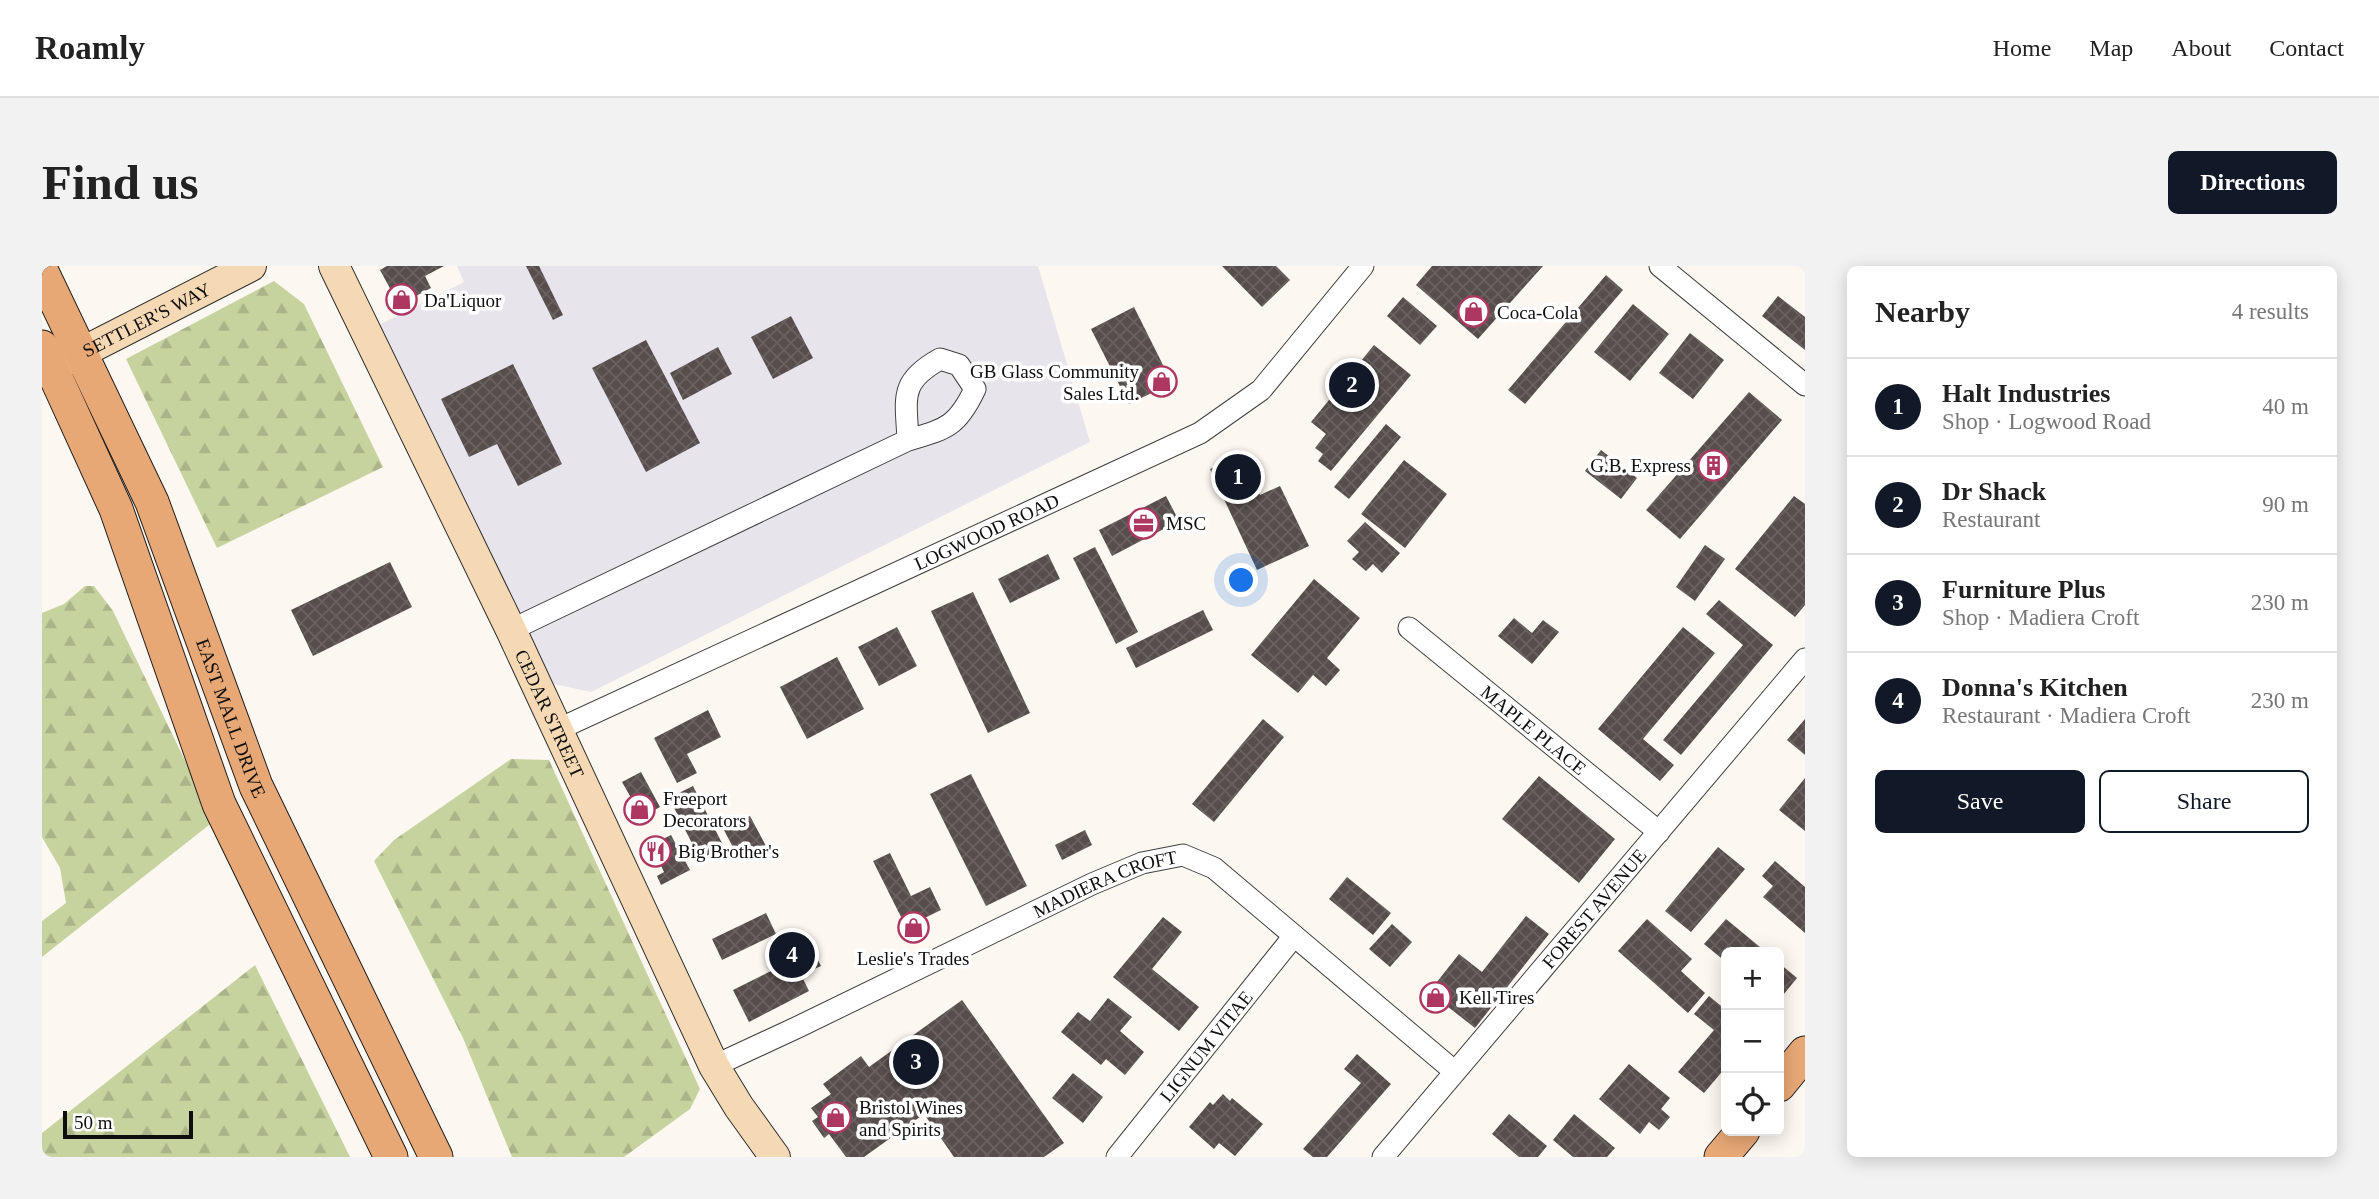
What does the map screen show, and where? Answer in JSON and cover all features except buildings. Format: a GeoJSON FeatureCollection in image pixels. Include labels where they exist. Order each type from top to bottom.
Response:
{"type":"FeatureCollection","features":[{"type":"Feature","properties":{"kind":"main road","name":"SETTLER'S WAY"},"geometry":{"type":"LineString","coordinates":[[45,363],[81,352],[251,266]]}},
{"type":"Feature","properties":{"kind":"main road","name":"CEDAR STREET"},"geometry":{"type":"LineString","coordinates":[[334,266],[559,729],[714,1066],[775,1157]]}},
{"type":"Feature","properties":{"kind":"main road","name":"EAST MALL DRIVE"},"geometry":{"type":"LineString","coordinates":[[42,272],[152,502],[256,786],[436,1157]]}},
{"type":"Feature","properties":{"kind":"main road","name":"EAST MALL DRIVE"},"geometry":{"type":"LineString","coordinates":[[45,363],[116,509],[219,804],[391,1157]]}},
{"type":"Feature","properties":{"kind":"main road"},"geometry":{"type":"LineString","coordinates":[[1784,1079],[1805,1052]]}},
{"type":"Feature","properties":{"kind":"main road"},"geometry":{"type":"LineString","coordinates":[[1721,1157],[1738,1136]]}},
{"type":"Feature","properties":{"kind":"street","name":"LOGWOOD ROAD"},"geometry":{"type":"LineString","coordinates":[[559,729],[1200,433],[1261,390],[1363,266]]}},
{"type":"Feature","properties":{"kind":"street"},"geometry":{"type":"LineString","coordinates":[[1660,266],[1805,385]]}},
{"type":"Feature","properties":{"kind":"street"},"geometry":{"type":"LineString","coordinates":[[511,629],[908,440]]}},
{"type":"Feature","properties":{"kind":"street","name":"MAPLE PLACE"},"geometry":{"type":"LineString","coordinates":[[1409,628],[1659,832]]}},
{"type":"Feature","properties":{"kind":"street","name":"FOREST AVENUE"},"geometry":{"type":"LineString","coordinates":[[1383,1157],[1805,659]]}},
{"type":"Feature","properties":{"kind":"street","name":"MADIERA CROFT"},"geometry":{"type":"LineString","coordinates":[[714,1066],[1092,884],[1142,863],[1183,855],[1214,868],[1454,1071]]}},
{"type":"Feature","properties":{"kind":"street","name":"LIGNUM VITAE"},"geometry":{"type":"LineString","coordinates":[[1117,1157],[1294,936]]}},
{"type":"Feature","properties":{"kind":"shaded area"},"geometry":{"type":"Polygon","coordinates":[[[457,266],[1038,266],[1090,442],[591,692],[554,684],[373,328],[464,282],[457,266]]]}},
{"type":"Feature","properties":{"kind":"green space"},"geometry":{"type":"Polygon","coordinates":[[[274,281],[304,304],[383,467],[217,548],[126,359],[274,281]]]}},
{"type":"Feature","properties":{"kind":"green space"},"geometry":{"type":"Polygon","coordinates":[[[85,586],[94,586],[113,611],[214,821],[42,957],[42,921],[66,903],[60,868],[42,837],[42,613],[64,604],[85,586]]]}},
{"type":"Feature","properties":{"kind":"green space"},"geometry":{"type":"Polygon","coordinates":[[[511,759],[549,760],[700,1089],[690,1109],[624,1157],[512,1157],[463,1038],[374,861],[394,840],[511,759]]]}},
{"type":"Feature","properties":{"kind":"green space"},"geometry":{"type":"Polygon","coordinates":[[[255,965],[350,1157],[42,1157],[42,1133],[255,965]]]}},
{"type":"Feature","properties":{"kind":"place","name":"Da'Liquor"},"geometry":{"type":"Point","coordinates":[401,300]}},
{"type":"Feature","properties":{"kind":"place","name":"Coca-Cola"},"geometry":{"type":"Point","coordinates":[1474,312]}},
{"type":"Feature","properties":{"kind":"place","name":"GB Glass Community Sales Ltd."},"geometry":{"type":"Point","coordinates":[1162,382]}},
{"type":"Feature","properties":{"kind":"place","name":"Dr Shack"},"geometry":{"type":"Point","coordinates":[1352,385]}},
{"type":"Feature","properties":{"kind":"place","name":"G.B. Express"},"geometry":{"type":"Point","coordinates":[1714,465]}},
{"type":"Feature","properties":{"kind":"place","name":"Halt Industries"},"geometry":{"type":"Point","coordinates":[1238,477]}},
{"type":"Feature","properties":{"kind":"place","name":"MSC"},"geometry":{"type":"Point","coordinates":[1143,523]}},
{"type":"Feature","properties":{"kind":"place","name":"Freeport Decorators"},"geometry":{"type":"Point","coordinates":[640,809]}},
{"type":"Feature","properties":{"kind":"place","name":"Big Brother's"},"geometry":{"type":"Point","coordinates":[655,851]}},
{"type":"Feature","properties":{"kind":"place","name":"Leslie's Trades"},"geometry":{"type":"Point","coordinates":[913,927]}},
{"type":"Feature","properties":{"kind":"place","name":"Donna's Kitchen"},"geometry":{"type":"Point","coordinates":[792,955]}},
{"type":"Feature","properties":{"kind":"place","name":"Kell Tires"},"geometry":{"type":"Point","coordinates":[1436,997]}},
{"type":"Feature","properties":{"kind":"place","name":"Furniture Plus"},"geometry":{"type":"Point","coordinates":[916,1062]}},
{"type":"Feature","properties":{"kind":"place","name":"Bristol Wines and Spirits"},"geometry":{"type":"Point","coordinates":[836,1118]}}]}
